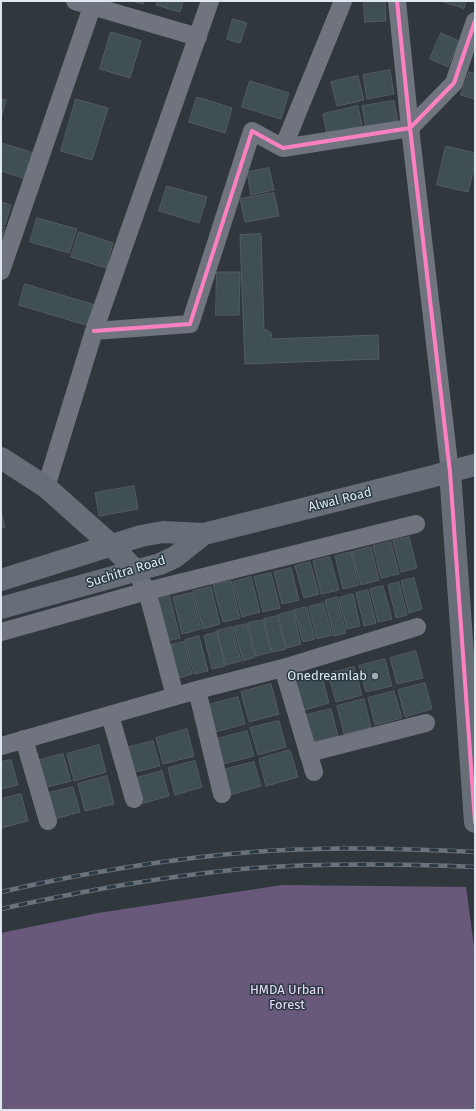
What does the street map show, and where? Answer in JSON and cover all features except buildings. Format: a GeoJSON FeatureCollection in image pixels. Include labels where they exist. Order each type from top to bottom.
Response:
{"type":"FeatureCollection","features":[{"type":"Feature","properties":{"kind":"main road"},"geometry":{"type":"LineString","coordinates":[[1,458],[46,487],[111,545],[136,571]]}},
{"type":"Feature","properties":{"kind":"main road","name":"Alwal Road"},"geometry":{"type":"LineString","coordinates":[[204,534],[475,465]]}},
{"type":"Feature","properties":{"kind":"main road"},"geometry":{"type":"LineString","coordinates":[[450,472],[475,822]]}},
{"type":"Feature","properties":{"kind":"main road"},"geometry":{"type":"LineString","coordinates":[[1,580],[141,536],[163,532],[204,534]]}},
{"type":"Feature","properties":{"kind":"main road","name":"Suchitra Road"},"geometry":{"type":"LineString","coordinates":[[1,608],[160,564],[176,557],[204,534]]}},
{"type":"Feature","properties":{"kind":"street"},"geometry":{"type":"LineString","coordinates":[[46,487],[94,331],[210,1]]}},
{"type":"Feature","properties":{"kind":"street"},"geometry":{"type":"LineString","coordinates":[[283,148],[343,1]]}},
{"type":"Feature","properties":{"kind":"street"},"geometry":{"type":"LineString","coordinates":[[397,1],[410,128],[450,472]]}},
{"type":"Feature","properties":{"kind":"street"},"geometry":{"type":"LineString","coordinates":[[1,271],[87,3],[198,37]]}},
{"type":"Feature","properties":{"kind":"street"},"geometry":{"type":"LineString","coordinates":[[94,331],[190,324],[252,131],[283,148],[410,128],[454,84],[475,21]]}},
{"type":"Feature","properties":{"kind":"street"},"geometry":{"type":"LineString","coordinates":[[1,632],[147,591],[416,524]]}},
{"type":"Feature","properties":{"kind":"street"},"geometry":{"type":"LineString","coordinates":[[136,571],[147,591],[175,696]]}},
{"type":"Feature","properties":{"kind":"street"},"geometry":{"type":"LineString","coordinates":[[1,746],[175,696],[284,668],[417,627]]}},
{"type":"Feature","properties":{"kind":"street"},"geometry":{"type":"LineString","coordinates":[[284,668],[314,772]]}},
{"type":"Feature","properties":{"kind":"street"},"geometry":{"type":"LineString","coordinates":[[197,690],[222,794]]}},
{"type":"Feature","properties":{"kind":"street"},"geometry":{"type":"LineString","coordinates":[[110,715],[134,799]]}},
{"type":"Feature","properties":{"kind":"street"},"geometry":{"type":"LineString","coordinates":[[308,753],[426,723]]}},
{"type":"Feature","properties":{"kind":"street"},"geometry":{"type":"LineString","coordinates":[[24,739],[48,820]]}},
{"type":"Feature","properties":{"kind":"green space","name":"HMDA Urban Forest"},"geometry":{"type":"Polygon","coordinates":[[[282,885],[466,887],[475,954],[475,1110],[1,1110],[1,933],[98,913],[282,885]]]}},
{"type":"Feature","properties":{"kind":"railway"},"geometry":{"type":"LineString","coordinates":[[1,892],[125,868],[252,852],[364,848],[475,852]]}},
{"type":"Feature","properties":{"kind":"railway"},"geometry":{"type":"LineString","coordinates":[[1,909],[129,884],[180,876],[242,869],[282,866],[337,865],[475,867]]}},
{"type":"Feature","properties":{"kind":"cycle path"},"geometry":{"type":"LineString","coordinates":[[397,1],[410,128],[450,472],[475,822]]}},
{"type":"Feature","properties":{"kind":"cycle path"},"geometry":{"type":"LineString","coordinates":[[94,331],[190,324],[252,131],[283,148],[410,128],[454,83],[475,21]]}},
{"type":"Feature","properties":{"kind":"place","name":"Onedreamlab"},"geometry":{"type":"Point","coordinates":[375,676]}}]}
